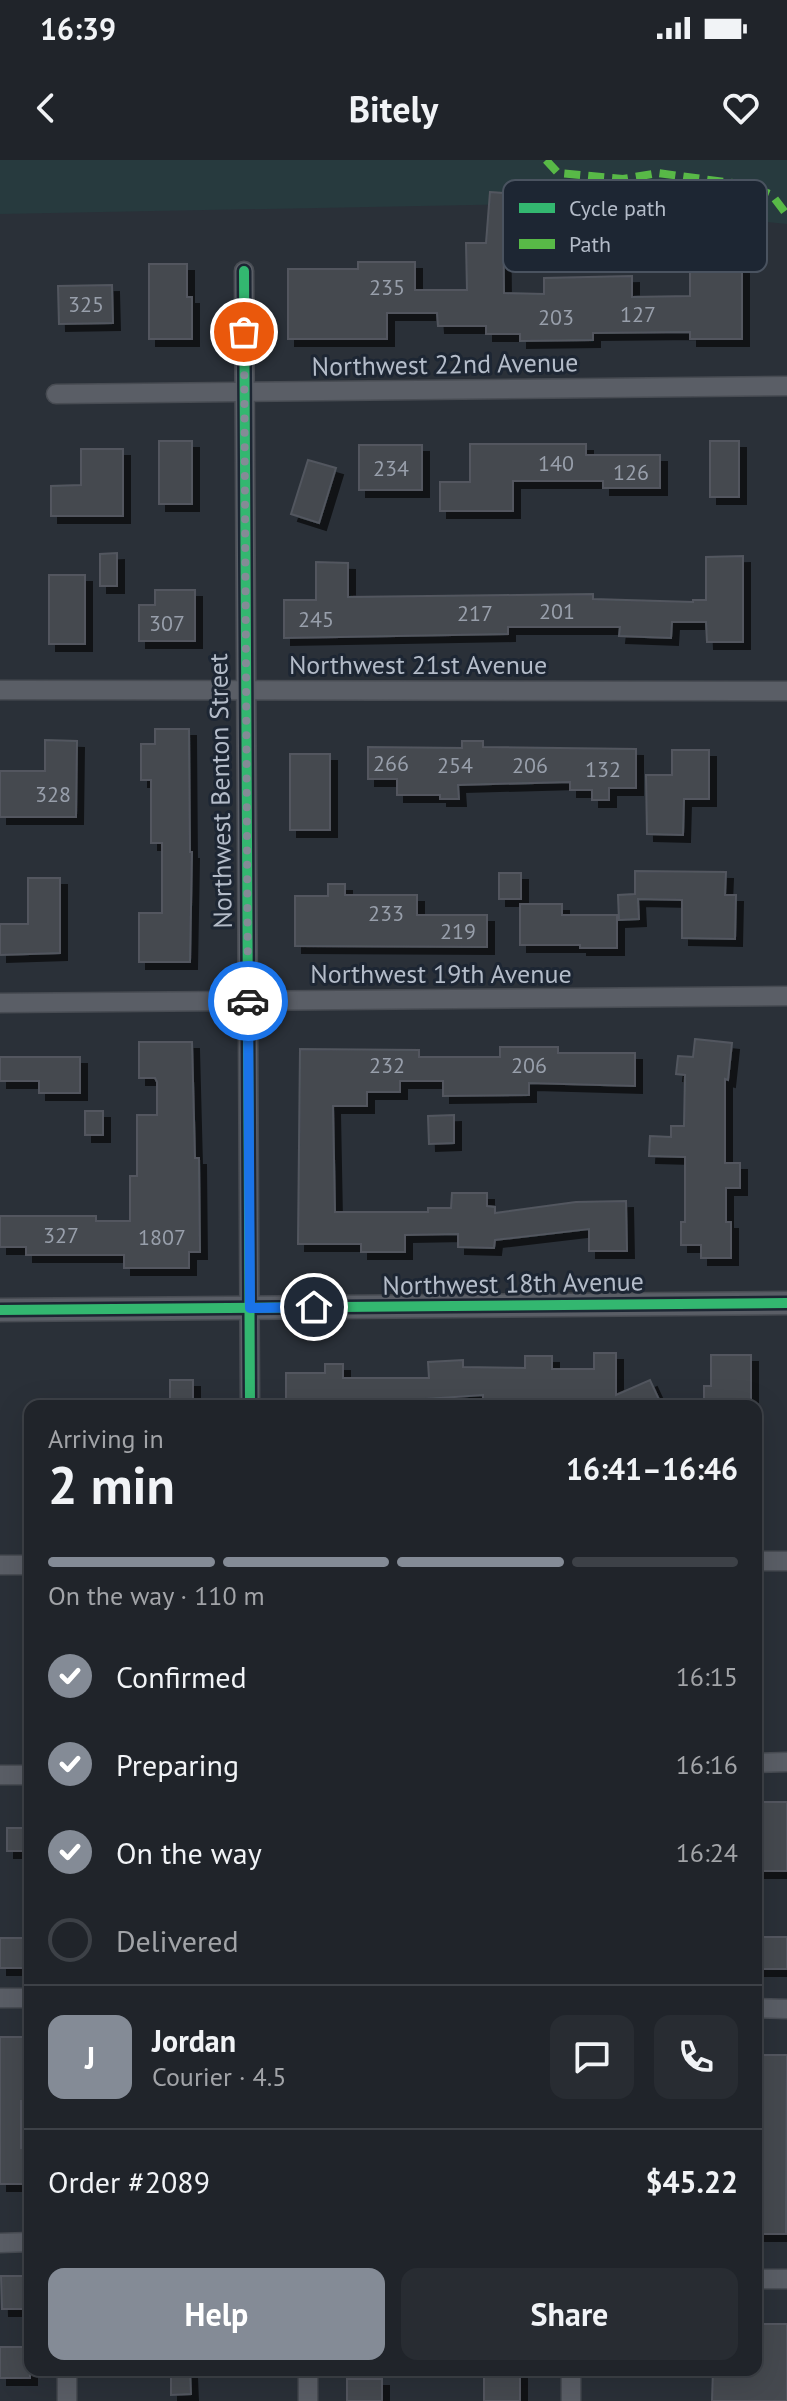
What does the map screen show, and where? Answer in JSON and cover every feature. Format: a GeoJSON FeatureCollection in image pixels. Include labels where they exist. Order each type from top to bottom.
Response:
{"type":"FeatureCollection","features":[{"type":"Feature","properties":{"kind":"street","name":"Northwest Benton Street"},"geometry":{"type":"LineString","coordinates":[[244,271],[250,1400]]}},
{"type":"Feature","properties":{"kind":"street","name":"Northwest 22nd Avenue"},"geometry":{"type":"LineString","coordinates":[[56,394],[787,386]]}},
{"type":"Feature","properties":{"kind":"street","name":"Northwest 21st Avenue"},"geometry":{"type":"LineString","coordinates":[[0,690],[787,691]]}},
{"type":"Feature","properties":{"kind":"street","name":"Northwest 19th Avenue"},"geometry":{"type":"LineString","coordinates":[[0,1003],[787,996]]}},
{"type":"Feature","properties":{"kind":"street","name":"Northwest 18th Avenue"},"geometry":{"type":"LineString","coordinates":[[0,1310],[787,1303]]}},
{"type":"Feature","properties":{"kind":"street"},"geometry":{"type":"LineString","coordinates":[[762,1561],[787,1561]]}},
{"type":"Feature","properties":{"kind":"street"},"geometry":{"type":"LineString","coordinates":[[0,1565],[24,1565]]}},
{"type":"Feature","properties":{"kind":"street"},"geometry":{"type":"LineString","coordinates":[[762,1763],[787,1762]]}},
{"type":"Feature","properties":{"kind":"street"},"geometry":{"type":"LineString","coordinates":[[0,1775],[24,1775]]}},
{"type":"Feature","properties":{"kind":"street"},"geometry":{"type":"LineString","coordinates":[[0,1998],[24,1998]]}},
{"type":"Feature","properties":{"kind":"street"},"geometry":{"type":"LineString","coordinates":[[762,2008],[787,2009]]}},
{"type":"Feature","properties":{"kind":"street"},"geometry":{"type":"LineString","coordinates":[[0,2243],[24,2242]]}},
{"type":"Feature","properties":{"kind":"street"},"geometry":{"type":"LineString","coordinates":[[762,2279],[787,2279]]}},
{"type":"Feature","properties":{"kind":"street"},"geometry":{"type":"LineString","coordinates":[[67,2376],[67,2401]]}},
{"type":"Feature","properties":{"kind":"street"},"geometry":{"type":"LineString","coordinates":[[308,2376],[308,2401]]}},
{"type":"Feature","properties":{"kind":"street"},"geometry":{"type":"LineString","coordinates":[[571,2376],[571,2401]]}},
{"type":"Feature","properties":{"kind":"green space"},"geometry":{"type":"Polygon","coordinates":[[[0,160],[787,160],[787,224],[767,222],[767,180],[503,180],[503,204],[0,214],[0,160]]]}},
{"type":"Feature","properties":{"kind":"building"},"geometry":{"type":"Polygon","coordinates":[[[490,192],[503,193],[504,293],[544,294],[544,278],[632,276],[632,297],[690,296],[690,272],[742,272],[742,339],[690,339],[690,332],[593,333],[593,340],[520,341],[520,334],[486,334],[486,326],[438,326],[437,313],[387,313],[387,339],[288,339],[288,269],[358,269],[358,262],[415,262],[415,290],[467,290],[466,243],[486,243],[490,192]]]}},
{"type":"Feature","properties":{"kind":"building"},"geometry":{"type":"Polygon","coordinates":[[[149,264],[187,264],[187,297],[192,297],[192,339],[149,339],[149,264]]]}},
{"type":"Feature","properties":{"kind":"building"},"geometry":{"type":"Polygon","coordinates":[[[112,285],[113,323],[59,324],[58,286],[112,285]]]}},
{"type":"Feature","properties":{"kind":"building"},"geometry":{"type":"Polygon","coordinates":[[[159,441],[192,441],[192,504],[159,504],[159,441]]]}},
{"type":"Feature","properties":{"kind":"building"},"geometry":{"type":"Polygon","coordinates":[[[710,441],[739,441],[739,497],[710,497],[710,441]]]}},
{"type":"Feature","properties":{"kind":"building"},"geometry":{"type":"Polygon","coordinates":[[[470,444],[586,444],[586,455],[660,455],[660,488],[603,488],[603,481],[513,481],[513,511],[440,511],[440,482],[470,482],[470,444]]]}},
{"type":"Feature","properties":{"kind":"building"},"geometry":{"type":"Polygon","coordinates":[[[359,445],[422,445],[422,490],[359,490],[359,445]]]}},
{"type":"Feature","properties":{"kind":"building"},"geometry":{"type":"Polygon","coordinates":[[[81,449],[123,449],[123,516],[51,516],[51,486],[81,485],[81,449]]]}},
{"type":"Feature","properties":{"kind":"building"},"geometry":{"type":"Polygon","coordinates":[[[308,460],[336,468],[319,523],[291,514],[308,460]]]}},
{"type":"Feature","properties":{"kind":"building"},"geometry":{"type":"Polygon","coordinates":[[[117,553],[117,586],[100,586],[100,554],[117,553]]]}},
{"type":"Feature","properties":{"kind":"building"},"geometry":{"type":"Polygon","coordinates":[[[743,556],[743,642],[707,642],[706,622],[672,622],[671,638],[619,636],[620,627],[508,627],[508,634],[284,638],[284,600],[316,600],[316,562],[348,563],[348,597],[593,594],[593,599],[693,602],[706,600],[706,557],[743,556]]]}},
{"type":"Feature","properties":{"kind":"building"},"geometry":{"type":"Polygon","coordinates":[[[49,575],[85,575],[85,644],[49,644],[49,575]]]}},
{"type":"Feature","properties":{"kind":"building"},"geometry":{"type":"Polygon","coordinates":[[[155,590],[195,590],[195,641],[139,641],[139,605],[155,605],[155,590]]]}},
{"type":"Feature","properties":{"kind":"building"},"geometry":{"type":"Polygon","coordinates":[[[155,729],[189,729],[192,852],[190,962],[139,962],[139,913],[162,913],[162,843],[151,843],[151,780],[141,780],[141,744],[155,744],[155,729]]]}},
{"type":"Feature","properties":{"kind":"building"},"geometry":{"type":"Polygon","coordinates":[[[45,740],[77,741],[76,817],[0,817],[0,771],[45,771],[45,740]]]}},
{"type":"Feature","properties":{"kind":"building"},"geometry":{"type":"Polygon","coordinates":[[[462,741],[483,741],[483,747],[636,749],[636,788],[609,788],[609,800],[592,800],[592,790],[570,790],[570,782],[458,785],[459,799],[440,799],[440,795],[397,795],[397,779],[368,779],[368,747],[462,748],[462,741]]]}},
{"type":"Feature","properties":{"kind":"building"},"geometry":{"type":"Polygon","coordinates":[[[672,750],[709,750],[709,799],[684,799],[683,835],[647,834],[646,775],[672,775],[672,750]]]}},
{"type":"Feature","properties":{"kind":"building"},"geometry":{"type":"Polygon","coordinates":[[[290,754],[330,754],[330,830],[290,830],[290,754]]]}},
{"type":"Feature","properties":{"kind":"building"},"geometry":{"type":"Polygon","coordinates":[[[635,871],[726,872],[725,895],[736,895],[735,939],[682,938],[682,900],[638,899],[639,919],[619,920],[618,895],[635,894],[635,871]]]}},
{"type":"Feature","properties":{"kind":"building"},"geometry":{"type":"Polygon","coordinates":[[[499,873],[521,873],[521,899],[499,899],[499,873]]]}},
{"type":"Feature","properties":{"kind":"building"},"geometry":{"type":"Polygon","coordinates":[[[28,878],[60,878],[60,953],[0,955],[0,924],[28,924],[28,878]]]}},
{"type":"Feature","properties":{"kind":"building"},"geometry":{"type":"Polygon","coordinates":[[[328,884],[345,884],[345,895],[417,895],[417,915],[487,915],[487,947],[295,946],[295,896],[328,896],[328,884]]]}},
{"type":"Feature","properties":{"kind":"building"},"geometry":{"type":"Polygon","coordinates":[[[520,904],[562,904],[562,915],[617,915],[617,948],[520,945],[520,904]]]}},
{"type":"Feature","properties":{"kind":"building"},"geometry":{"type":"Polygon","coordinates":[[[695,1039],[732,1043],[728,1080],[725,1079],[725,1163],[740,1163],[740,1188],[726,1188],[726,1222],[731,1222],[731,1258],[701,1258],[701,1245],[681,1245],[681,1222],[685,1222],[685,1157],[649,1156],[650,1136],[671,1137],[671,1126],[684,1126],[685,1075],[676,1074],[678,1056],[693,1057],[695,1039]]]}},
{"type":"Feature","properties":{"kind":"building"},"geometry":{"type":"Polygon","coordinates":[[[139,1042],[192,1042],[195,1158],[199,1158],[200,1252],[189,1252],[189,1268],[124,1268],[124,1255],[26,1255],[26,1247],[0,1247],[0,1216],[96,1216],[96,1221],[130,1221],[130,1176],[137,1176],[137,1115],[157,1115],[157,1082],[155,1078],[139,1078],[139,1042]]]}},
{"type":"Feature","properties":{"kind":"building"},"geometry":{"type":"Polygon","coordinates":[[[500,1047],[558,1047],[558,1053],[635,1053],[635,1086],[529,1083],[529,1095],[443,1096],[443,1081],[400,1081],[400,1092],[367,1092],[367,1106],[333,1106],[335,1212],[428,1212],[428,1208],[451,1208],[452,1193],[487,1193],[487,1206],[495,1207],[495,1213],[576,1202],[626,1201],[627,1251],[589,1251],[589,1229],[495,1240],[494,1248],[458,1247],[458,1234],[405,1235],[405,1252],[361,1252],[361,1244],[298,1244],[300,1049],[419,1050],[419,1057],[500,1057],[500,1047]]]}},
{"type":"Feature","properties":{"kind":"building"},"geometry":{"type":"Polygon","coordinates":[[[0,1057],[80,1057],[80,1093],[39,1093],[39,1081],[0,1081],[0,1057]]]}},
{"type":"Feature","properties":{"kind":"building"},"geometry":{"type":"Polygon","coordinates":[[[85,1111],[103,1111],[103,1135],[85,1135],[85,1111]]]}},
{"type":"Feature","properties":{"kind":"building"},"geometry":{"type":"Polygon","coordinates":[[[454,1115],[454,1143],[429,1144],[428,1116],[454,1115]]]}},
{"type":"Feature","properties":{"kind":"building"},"geometry":{"type":"Polygon","coordinates":[[[594,1353],[616,1353],[616,1395],[650,1380],[659,1400],[483,1400],[483,1395],[412,1400],[286,1400],[286,1373],[325,1373],[325,1364],[343,1364],[343,1378],[429,1378],[428,1362],[463,1360],[463,1367],[525,1368],[525,1356],[552,1356],[552,1369],[594,1369],[594,1353]]]}},
{"type":"Feature","properties":{"kind":"building"},"geometry":{"type":"Polygon","coordinates":[[[711,1355],[751,1355],[751,1400],[704,1400],[704,1386],[711,1386],[711,1355]]]}},
{"type":"Feature","properties":{"kind":"building"},"geometry":{"type":"Polygon","coordinates":[[[170,1380],[193,1380],[193,1400],[170,1400],[170,1380]]]}},
{"type":"Feature","properties":{"kind":"building"},"geometry":{"type":"Polygon","coordinates":[[[762,1802],[787,1802],[787,1871],[762,1871],[762,1802]]]}},
{"type":"Feature","properties":{"kind":"building"},"geometry":{"type":"Polygon","coordinates":[[[7,1828],[24,1828],[24,1851],[7,1851],[7,1828]]]}},
{"type":"Feature","properties":{"kind":"building"},"geometry":{"type":"Polygon","coordinates":[[[762,1937],[787,1937],[787,1969],[762,1969],[762,1937]]]}},
{"type":"Feature","properties":{"kind":"building"},"geometry":{"type":"Polygon","coordinates":[[[0,1938],[24,1938],[24,1968],[0,1968],[0,1938]]]}},
{"type":"Feature","properties":{"kind":"building"},"geometry":{"type":"Polygon","coordinates":[[[0,2037],[24,2037],[21,2148],[24,2148],[24,2184],[0,2184],[0,2037]]]}},
{"type":"Feature","properties":{"kind":"building"},"geometry":{"type":"Polygon","coordinates":[[[762,2055],[787,2055],[786,2234],[762,2234],[762,2055]]]}},
{"type":"Feature","properties":{"kind":"building"},"geometry":{"type":"Polygon","coordinates":[[[1,2276],[24,2276],[24,2309],[2,2309],[1,2276]]]}},
{"type":"Feature","properties":{"kind":"building"},"geometry":{"type":"Polygon","coordinates":[[[762,2324],[787,2324],[787,2401],[712,2401],[713,2376],[762,2376],[762,2324]]]}},
{"type":"Feature","properties":{"kind":"building"},"geometry":{"type":"Polygon","coordinates":[[[0,2347],[24,2347],[24,2376],[30,2378],[0,2378],[0,2347]]]}},
{"type":"Feature","properties":{"kind":"building"},"geometry":{"type":"Polygon","coordinates":[[[171,2376],[190,2376],[191,2394],[171,2395],[171,2376]]]}},
{"type":"Feature","properties":{"kind":"building"},"geometry":{"type":"Polygon","coordinates":[[[484,2376],[520,2376],[520,2401],[484,2401],[484,2376]]]}},
{"type":"Feature","properties":{"kind":"building"},"geometry":{"type":"Polygon","coordinates":[[[347,2379],[382,2379],[382,2401],[347,2401],[347,2379]]]}},
{"type":"Feature","properties":{"kind":"marked path"},"geometry":{"type":"LineString","coordinates":[[546,160],[558,173],[623,179],[658,173],[710,180]]}},
{"type":"Feature","properties":{"kind":"marked path"},"geometry":{"type":"LineString","coordinates":[[767,193],[787,215]]}},
{"type":"Feature","properties":{"kind":"cycle path"},"geometry":{"type":"LineString","coordinates":[[244,271],[250,1400]]}},
{"type":"Feature","properties":{"kind":"cycle path"},"geometry":{"type":"LineString","coordinates":[[0,1310],[787,1303]]}},
{"type":"Feature","properties":{"kind":"way so far"},"geometry":{"type":"LineString","coordinates":[[244,332],[248,1001]]}},
{"type":"Feature","properties":{"kind":"route"},"geometry":{"type":"LineString","coordinates":[[248,1001],[250,1308],[314,1307]]}}]}
